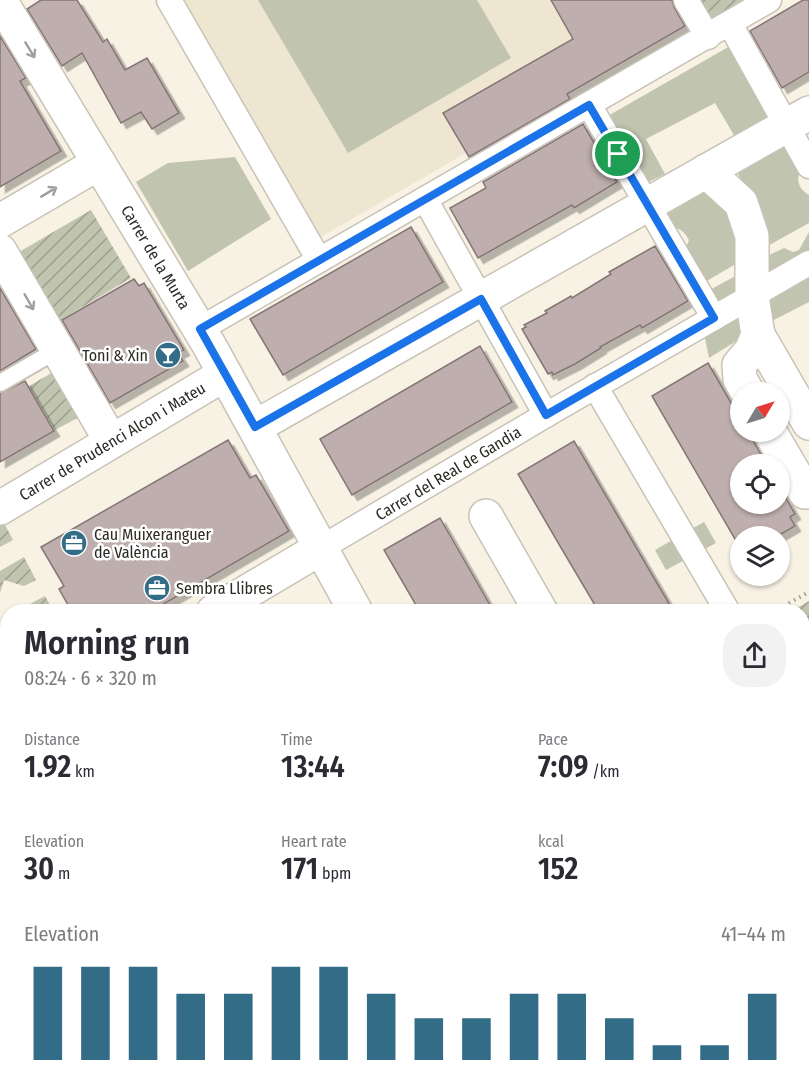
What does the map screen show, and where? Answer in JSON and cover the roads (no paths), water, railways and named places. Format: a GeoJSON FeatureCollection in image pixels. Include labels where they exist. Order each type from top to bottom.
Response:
{"type":"FeatureCollection","features":[{"type":"Feature","properties":{"kind":"street","name":"Carrer de la Murta"},"geometry":{"type":"LineString","coordinates":[[0,0],[200,329],[352,604]]}},
{"type":"Feature","properties":{"kind":"street"},"geometry":{"type":"LineString","coordinates":[[169,0],[319,260]]}},
{"type":"Feature","properties":{"kind":"street"},"geometry":{"type":"LineString","coordinates":[[686,0],[708,37]]}},
{"type":"Feature","properties":{"kind":"street"},"geometry":{"type":"LineString","coordinates":[[200,329],[769,0]]}},
{"type":"Feature","properties":{"kind":"street"},"geometry":{"type":"LineString","coordinates":[[730,24],[797,120],[809,166]]}},
{"type":"Feature","properties":{"kind":"street"},"geometry":{"type":"LineString","coordinates":[[589,105],[714,318]]}},
{"type":"Feature","properties":{"kind":"street"},"geometry":{"type":"LineString","coordinates":[[255,427],[797,120]]}},
{"type":"Feature","properties":{"kind":"street"},"geometry":{"type":"LineString","coordinates":[[0,221],[99,163]]}},
{"type":"Feature","properties":{"kind":"street"},"geometry":{"type":"LineString","coordinates":[[706,171],[741,203],[752,236],[752,296],[758,335],[809,423]]}},
{"type":"Feature","properties":{"kind":"street"},"geometry":{"type":"LineString","coordinates":[[425,199],[546,415]]}},
{"type":"Feature","properties":{"kind":"street"},"geometry":{"type":"LineString","coordinates":[[0,251],[111,441]]}},
{"type":"Feature","properties":{"kind":"street","name":"Carrer del Real de Gandia"},"geometry":{"type":"LineString","coordinates":[[226,604],[595,386],[809,263]]}},
{"type":"Feature","properties":{"kind":"street"},"geometry":{"type":"LineString","coordinates":[[742,382],[739,365],[751,351],[758,335]]}},
{"type":"Feature","properties":{"kind":"street","name":"Carrer de Prudenci Alcon i Mateu"},"geometry":{"type":"LineString","coordinates":[[0,508],[225,374]]}},
{"type":"Feature","properties":{"kind":"street"},"geometry":{"type":"LineString","coordinates":[[595,386],[723,604]]}},
{"type":"Feature","properties":{"kind":"street"},"geometry":{"type":"LineString","coordinates":[[776,442],[805,492],[809,492]]}},
{"type":"Feature","properties":{"kind":"street"},"geometry":{"type":"LineString","coordinates":[[486,516],[536,604]]}},
{"type":"Feature","properties":{"kind":"lane"},"geometry":{"type":"LineString","coordinates":[[0,382],[57,350]]}},
{"type":"Feature","properties":{"kind":"place","name":"Toni & Xin"},"geometry":{"type":"Point","coordinates":[168,355]}},
{"type":"Feature","properties":{"kind":"place","name":"Cau Muixeranguer de València"},"geometry":{"type":"Point","coordinates":[74,543]}},
{"type":"Feature","properties":{"kind":"place","name":"Sembra Llibres"},"geometry":{"type":"Point","coordinates":[157,588]}}]}
